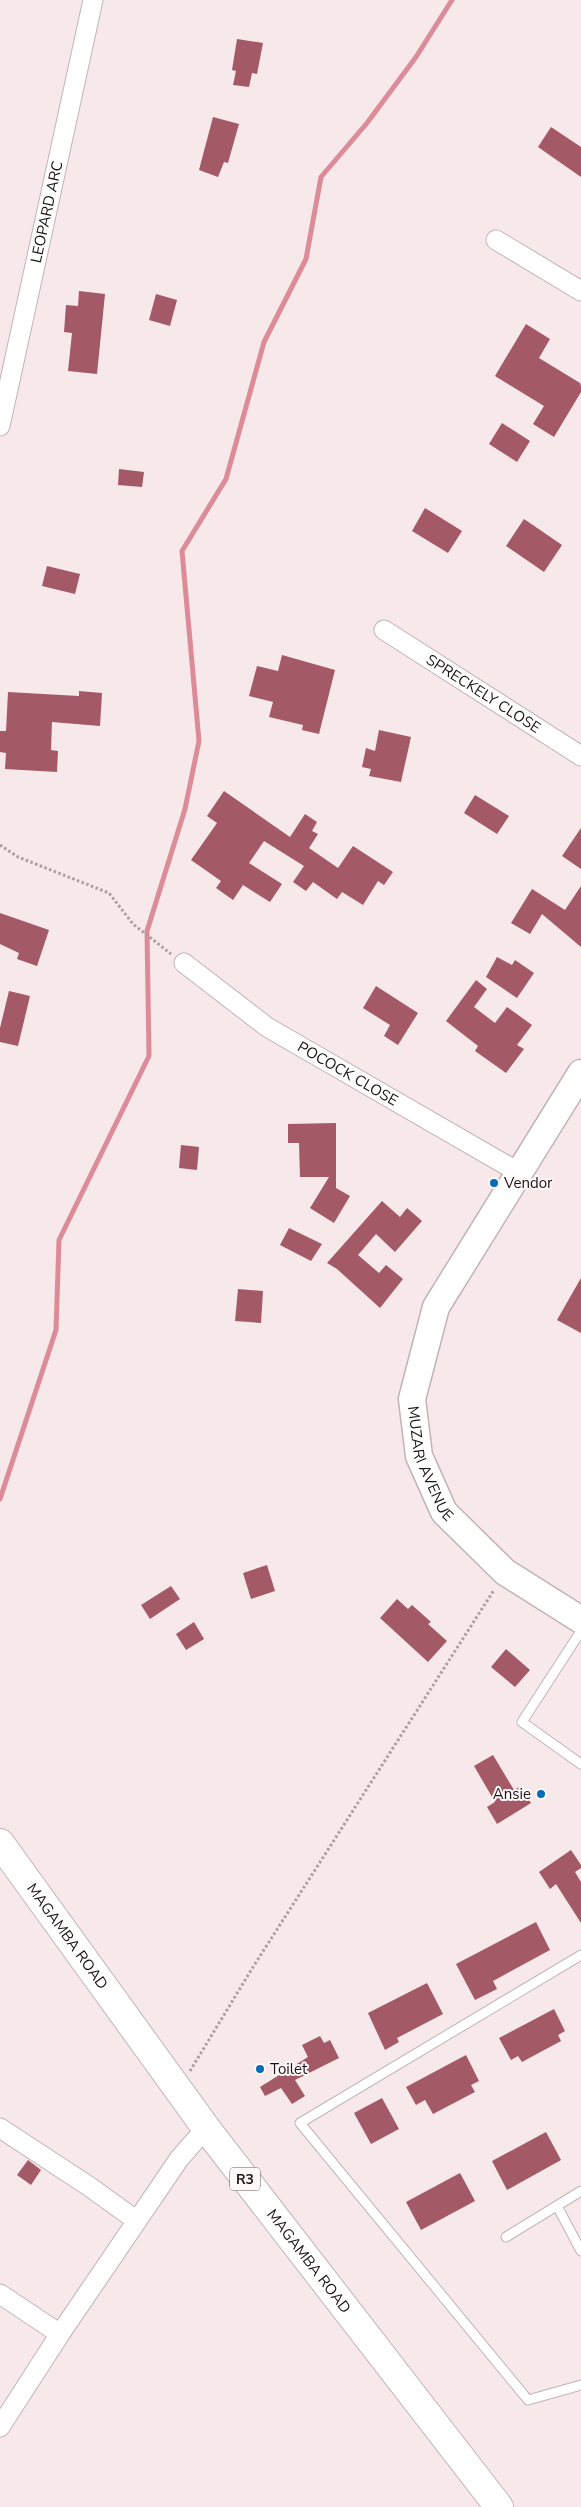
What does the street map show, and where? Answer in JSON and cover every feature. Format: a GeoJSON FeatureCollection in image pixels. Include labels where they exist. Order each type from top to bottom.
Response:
{"type":"FeatureCollection","features":[{"type":"Feature","properties":{"kind":"highway","name":"MAGAMBA ROAD"},"geometry":{"type":"LineString","coordinates":[[0,1843],[178,2091],[499,2507]]}},
{"type":"Feature","properties":{"kind":"street","name":"LEOPARD ARC"},"geometry":{"type":"LineString","coordinates":[[0,426],[7,366],[93,0]]}},
{"type":"Feature","properties":{"kind":"street"},"geometry":{"type":"LineString","coordinates":[[496,240],[581,291]]}},
{"type":"Feature","properties":{"kind":"street","name":"SPRECKELY CLOSE"},"geometry":{"type":"LineString","coordinates":[[384,630],[581,756]]}},
{"type":"Feature","properties":{"kind":"street","name":"POCOCK CLOSE"},"geometry":{"type":"LineString","coordinates":[[184,963],[267,1027],[518,1172]]}},
{"type":"Feature","properties":{"kind":"street","name":"MUZARI AVENUE"},"geometry":{"type":"LineString","coordinates":[[581,1073],[436,1307],[412,1399],[419,1456],[444,1512],[505,1572],[581,1620]]}},
{"type":"Feature","properties":{"kind":"street"},"geometry":{"type":"LineString","coordinates":[[0,2128],[90,2187],[137,2221]]}},
{"type":"Feature","properties":{"kind":"street"},"geometry":{"type":"LineString","coordinates":[[0,2427],[60,2334],[179,2159],[206,2128]]}},
{"type":"Feature","properties":{"kind":"street"},"geometry":{"type":"LineString","coordinates":[[0,2294],[60,2334]]}},
{"type":"Feature","properties":{"kind":"lane"},"geometry":{"type":"LineString","coordinates":[[581,1631],[522,1722],[581,1764]]}},
{"type":"Feature","properties":{"kind":"lane"},"geometry":{"type":"LineString","coordinates":[[581,1955],[300,2123],[528,2400],[581,2385]]}},
{"type":"Feature","properties":{"kind":"lane"},"geometry":{"type":"LineString","coordinates":[[506,2237],[581,2192]]}},
{"type":"Feature","properties":{"kind":"lane"},"geometry":{"type":"LineString","coordinates":[[557,2206],[581,2251]]}},
{"type":"Feature","properties":{"kind":"path"},"geometry":{"type":"LineString","coordinates":[[0,845],[18,857],[109,893],[133,924],[160,947]]}},
{"type":"Feature","properties":{"kind":"path"},"geometry":{"type":"LineString","coordinates":[[178,2091],[253,1967],[505,1572]]}},
{"type":"Feature","properties":{"kind":"building"},"geometry":{"type":"Polygon","coordinates":[[[237,39],[263,43],[257,74],[252,73],[249,87],[233,85],[236,71],[232,70],[237,39]]]}},
{"type":"Feature","properties":{"kind":"building"},"geometry":{"type":"Polygon","coordinates":[[[213,117],[239,124],[228,163],[224,162],[218,177],[199,170],[213,117]]]}},
{"type":"Feature","properties":{"kind":"building"},"geometry":{"type":"Polygon","coordinates":[[[551,127],[581,147],[581,177],[538,147],[551,127]]]}},
{"type":"Feature","properties":{"kind":"building"},"geometry":{"type":"Polygon","coordinates":[[[79,291],[105,294],[97,374],[68,371],[72,333],[64,332],[66,305],[78,306],[79,291]]]}},
{"type":"Feature","properties":{"kind":"building"},"geometry":{"type":"Polygon","coordinates":[[[156,294],[177,300],[170,326],[149,320],[156,294]]]}},
{"type":"Feature","properties":{"kind":"building"},"geometry":{"type":"Polygon","coordinates":[[[526,324],[550,339],[539,358],[580,383],[581,386],[581,392],[554,437],[533,424],[544,406],[495,376],[526,324]]]}},
{"type":"Feature","properties":{"kind":"building"},"geometry":{"type":"Polygon","coordinates":[[[502,423],[530,441],[517,462],[489,444],[502,423]]]}},
{"type":"Feature","properties":{"kind":"building"},"geometry":{"type":"Polygon","coordinates":[[[119,469],[144,472],[142,487],[118,485],[119,469]]]}},
{"type":"Feature","properties":{"kind":"building"},"geometry":{"type":"Polygon","coordinates":[[[425,508],[462,531],[448,553],[412,531],[425,508]]]}},
{"type":"Feature","properties":{"kind":"building"},"geometry":{"type":"Polygon","coordinates":[[[524,519],[562,545],[544,572],[506,546],[524,519]]]}},
{"type":"Feature","properties":{"kind":"building"},"geometry":{"type":"Polygon","coordinates":[[[47,566],[80,574],[75,594],[42,586],[47,566]]]}},
{"type":"Feature","properties":{"kind":"building"},"geometry":{"type":"Polygon","coordinates":[[[282,655],[335,670],[319,734],[302,730],[303,725],[269,717],[273,702],[249,696],[257,666],[278,671],[282,655]]]}},
{"type":"Feature","properties":{"kind":"building"},"geometry":{"type":"Polygon","coordinates":[[[79,691],[102,693],[100,726],[52,722],[51,750],[58,751],[57,772],[5,769],[6,753],[0,752],[0,731],[6,731],[8,692],[79,696],[79,691]]]}},
{"type":"Feature","properties":{"kind":"building"},"geometry":{"type":"Polygon","coordinates":[[[379,730],[411,737],[401,782],[369,776],[371,769],[362,767],[366,748],[375,751],[379,730]]]}},
{"type":"Feature","properties":{"kind":"building"},"geometry":{"type":"Polygon","coordinates":[[[224,791],[290,837],[305,814],[317,822],[312,831],[318,834],[309,848],[338,868],[353,846],[393,872],[384,885],[378,881],[363,905],[342,892],[337,899],[313,882],[306,891],[293,882],[304,866],[264,841],[249,863],[282,884],[270,902],[243,885],[233,900],[216,888],[221,881],[191,860],[217,823],[207,816],[224,791]]]}},
{"type":"Feature","properties":{"kind":"building"},"geometry":{"type":"Polygon","coordinates":[[[475,795],[509,816],[497,834],[464,813],[475,795]]]}},
{"type":"Feature","properties":{"kind":"building"},"geometry":{"type":"Polygon","coordinates":[[[581,828],[581,869],[562,856],[581,828]]]}},
{"type":"Feature","properties":{"kind":"building"},"geometry":{"type":"Polygon","coordinates":[[[581,886],[581,947],[542,914],[530,934],[511,923],[532,889],[565,910],[581,886]]]}},
{"type":"Feature","properties":{"kind":"building"},"geometry":{"type":"Polygon","coordinates":[[[0,913],[49,930],[37,966],[17,959],[19,953],[0,944],[0,913]]]}},
{"type":"Feature","properties":{"kind":"building"},"geometry":{"type":"Polygon","coordinates":[[[497,957],[512,965],[515,960],[534,973],[517,998],[486,977],[497,957]]]}},
{"type":"Feature","properties":{"kind":"building"},"geometry":{"type":"Polygon","coordinates":[[[476,980],[487,989],[474,1007],[495,1023],[507,1007],[532,1025],[517,1045],[524,1049],[506,1073],[475,1051],[478,1046],[446,1021],[476,980]]]}},
{"type":"Feature","properties":{"kind":"building"},"geometry":{"type":"Polygon","coordinates":[[[376,986],[418,1013],[398,1045],[384,1036],[390,1025],[363,1008],[376,986]]]}},
{"type":"Feature","properties":{"kind":"building"},"geometry":{"type":"Polygon","coordinates":[[[9,991],[30,996],[18,1046],[0,1042],[0,1028],[9,991]]]}},
{"type":"Feature","properties":{"kind":"building"},"geometry":{"type":"Polygon","coordinates":[[[336,1123],[336,1188],[350,1196],[334,1223],[310,1208],[329,1177],[300,1177],[299,1143],[288,1143],[288,1124],[336,1123]]]}},
{"type":"Feature","properties":{"kind":"building"},"geometry":{"type":"Polygon","coordinates":[[[181,1145],[199,1147],[197,1170],[179,1168],[181,1145]]]}},
{"type":"Feature","properties":{"kind":"building"},"geometry":{"type":"Polygon","coordinates":[[[382,1201],[400,1217],[407,1208],[422,1221],[395,1252],[376,1234],[358,1255],[379,1273],[386,1265],[403,1279],[380,1308],[337,1269],[327,1263],[382,1201]]]}},
{"type":"Feature","properties":{"kind":"building"},"geometry":{"type":"Polygon","coordinates":[[[289,1228],[322,1244],[311,1261],[280,1245],[289,1228]]]}},
{"type":"Feature","properties":{"kind":"building"},"geometry":{"type":"Polygon","coordinates":[[[581,1278],[581,1333],[557,1320],[581,1278]]]}},
{"type":"Feature","properties":{"kind":"building"},"geometry":{"type":"Polygon","coordinates":[[[238,1289],[263,1291],[261,1323],[235,1321],[238,1289]]]}},
{"type":"Feature","properties":{"kind":"building"},"geometry":{"type":"Polygon","coordinates":[[[267,1565],[275,1591],[251,1599],[243,1573],[267,1565]]]}},
{"type":"Feature","properties":{"kind":"building"},"geometry":{"type":"Polygon","coordinates":[[[171,1586],[180,1599],[150,1619],[141,1605],[171,1586]]]}},
{"type":"Feature","properties":{"kind":"building"},"geometry":{"type":"Polygon","coordinates":[[[397,1599],[408,1609],[412,1605],[431,1622],[428,1624],[447,1641],[428,1662],[380,1618],[397,1599]]]}},
{"type":"Feature","properties":{"kind":"building"},"geometry":{"type":"Polygon","coordinates":[[[194,1622],[204,1639],[186,1650],[176,1634],[194,1622]]]}},
{"type":"Feature","properties":{"kind":"building"},"geometry":{"type":"Polygon","coordinates":[[[506,1649],[530,1670],[515,1687],[491,1667],[506,1649]]]}},
{"type":"Feature","properties":{"kind":"building"},"geometry":{"type":"Polygon","coordinates":[[[493,1755],[514,1790],[521,1786],[531,1803],[497,1824],[487,1807],[495,1802],[474,1766],[493,1755]]]}},
{"type":"Feature","properties":{"kind":"building"},"geometry":{"type":"Polygon","coordinates":[[[571,1850],[581,1865],[581,1868],[575,1872],[581,1882],[581,1923],[556,1884],[550,1889],[539,1872],[571,1850]]]}},
{"type":"Feature","properties":{"kind":"building"},"geometry":{"type":"Polygon","coordinates":[[[536,1922],[550,1950],[493,1981],[497,1989],[475,2000],[456,1964],[536,1922]]]}},
{"type":"Feature","properties":{"kind":"building"},"geometry":{"type":"Polygon","coordinates":[[[427,1983],[443,2014],[397,2038],[399,2042],[385,2050],[368,2013],[427,1983]]]}},
{"type":"Feature","properties":{"kind":"building"},"geometry":{"type":"Polygon","coordinates":[[[554,2009],[565,2031],[558,2035],[561,2041],[522,2062],[518,2056],[511,2060],[499,2038],[554,2009]]]}},
{"type":"Feature","properties":{"kind":"building"},"geometry":{"type":"Polygon","coordinates":[[[320,2036],[324,2043],[330,2040],[339,2058],[295,2080],[305,2096],[292,2104],[281,2088],[265,2096],[260,2087],[308,2057],[302,2045],[320,2036]]]}},
{"type":"Feature","properties":{"kind":"building"},"geometry":{"type":"Polygon","coordinates":[[[466,2055],[479,2081],[471,2085],[475,2092],[433,2114],[425,2100],[416,2105],[406,2087],[466,2055]]]}},
{"type":"Feature","properties":{"kind":"building"},"geometry":{"type":"Polygon","coordinates":[[[382,2098],[399,2129],[371,2144],[354,2113],[382,2098]]]}},
{"type":"Feature","properties":{"kind":"building"},"geometry":{"type":"Polygon","coordinates":[[[546,2132],[561,2160],[507,2190],[492,2161],[546,2132]]]}},
{"type":"Feature","properties":{"kind":"building"},"geometry":{"type":"Polygon","coordinates":[[[28,2160],[41,2170],[31,2185],[17,2175],[28,2160]]]}},
{"type":"Feature","properties":{"kind":"building"},"geometry":{"type":"Polygon","coordinates":[[[460,2173],[475,2201],[421,2230],[406,2202],[460,2173]]]}},
{"type":"Feature","properties":{"kind":"waterway"},"geometry":{"type":"LineString","coordinates":[[0,1499],[56,1330],[59,1240],[149,1056],[147,931],[185,809],[199,741],[182,551],[226,479],[264,342],[306,259],[321,177],[367,123],[416,57],[452,0]]}},
{"type":"Feature","properties":{"kind":"place","name":"Vendor"},"geometry":{"type":"Point","coordinates":[494,1183]}},
{"type":"Feature","properties":{"kind":"place","name":"Ansie"},"geometry":{"type":"Point","coordinates":[541,1794]}},
{"type":"Feature","properties":{"kind":"place","name":"Toilet"},"geometry":{"type":"Point","coordinates":[260,2069]}}]}
